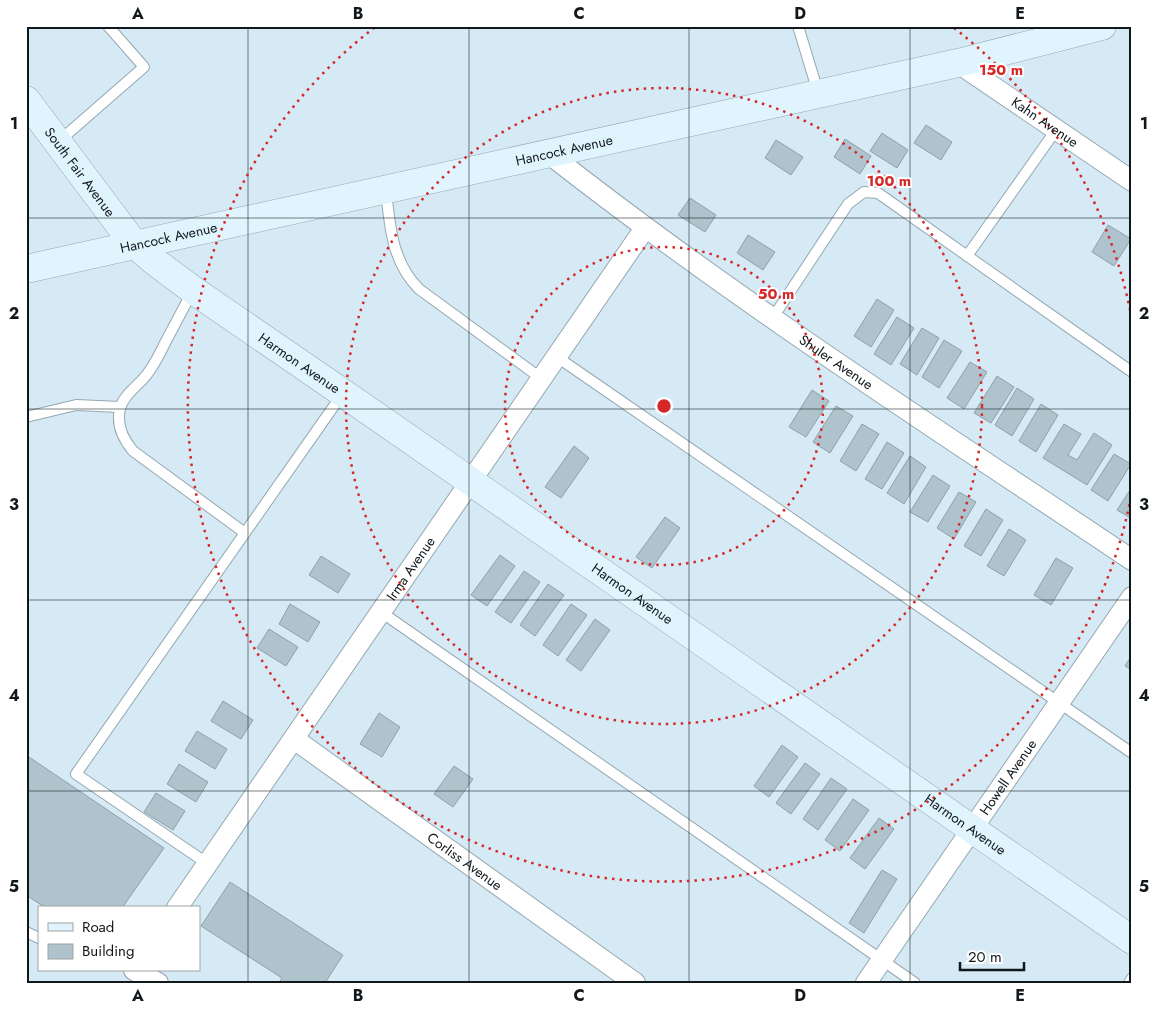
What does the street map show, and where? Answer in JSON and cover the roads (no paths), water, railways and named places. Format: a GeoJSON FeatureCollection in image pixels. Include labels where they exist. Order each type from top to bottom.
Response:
{"type":"FeatureCollection","features":[{"type":"Feature","properties":{"kind":"street","name":"Hancock Avenue"},"geometry":{"type":"LineString","coordinates":[[26,268],[958,63],[1102,26]]}},
{"type":"Feature","properties":{"kind":"street","name":"Kahn Avenue"},"geometry":{"type":"LineString","coordinates":[[958,63],[1132,181]]}},
{"type":"Feature","properties":{"kind":"street","name":"South Fair Avenue"},"geometry":{"type":"LineString","coordinates":[[26,100],[134,244]]}},
{"type":"Feature","properties":{"kind":"street","name":"Shuler Avenue"},"geometry":{"type":"LineString","coordinates":[[548,153],[645,228],[772,319],[1132,560]]}},
{"type":"Feature","properties":{"kind":"street","name":"Irma Avenue"},"geometry":{"type":"LineString","coordinates":[[179,906],[645,228]]}},
{"type":"Feature","properties":{"kind":"street","name":"Harmon Avenue"},"geometry":{"type":"LineString","coordinates":[[134,244],[193,290],[344,392],[1132,940]]}},
{"type":"Feature","properties":{"kind":"street","name":"Howell Avenue"},"geometry":{"type":"LineString","coordinates":[[866,983],[1132,597]]}},
{"type":"Feature","properties":{"kind":"street","name":"Corliss Avenue"},"geometry":{"type":"LineString","coordinates":[[294,740],[635,983]]}},
{"type":"Feature","properties":{"kind":"street"},"geometry":{"type":"LineString","coordinates":[[137,972],[158,983]]}},
{"type":"Feature","properties":{"kind":"lane"},"geometry":{"type":"LineString","coordinates":[[58,142],[144,66],[108,26]]}},
{"type":"Feature","properties":{"kind":"lane"},"geometry":{"type":"LineString","coordinates":[[798,26],[819,93]]}},
{"type":"Feature","properties":{"kind":"lane"},"geometry":{"type":"LineString","coordinates":[[967,256],[1056,130]]}},
{"type":"Feature","properties":{"kind":"lane"},"geometry":{"type":"LineString","coordinates":[[386,189],[390,227],[395,251],[401,267],[410,281],[419,290],[542,379]]}},
{"type":"Feature","properties":{"kind":"lane"},"geometry":{"type":"LineString","coordinates":[[772,319],[848,204],[864,192],[878,193],[1132,372]]}},
{"type":"Feature","properties":{"kind":"lane"},"geometry":{"type":"LineString","coordinates":[[193,290],[157,359],[145,378],[125,398],[120,407],[118,417],[120,429],[127,444],[133,451],[245,533]]}},
{"type":"Feature","properties":{"kind":"lane"},"geometry":{"type":"LineString","coordinates":[[557,357],[1132,753]]}},
{"type":"Feature","properties":{"kind":"lane"},"geometry":{"type":"LineString","coordinates":[[208,864],[76,774],[344,392]]}},
{"type":"Feature","properties":{"kind":"lane"},"geometry":{"type":"LineString","coordinates":[[26,417],[76,405],[120,407]]}},
{"type":"Feature","properties":{"kind":"lane"},"geometry":{"type":"LineString","coordinates":[[381,612],[915,983]]}},
{"type":"Feature","properties":{"kind":"lane"},"geometry":{"type":"LineString","coordinates":[[26,932],[38,938]]}},
{"type":"Feature","properties":{"kind":"lane"},"geometry":{"type":"LineString","coordinates":[[1129,983],[1132,978]]}}]}
